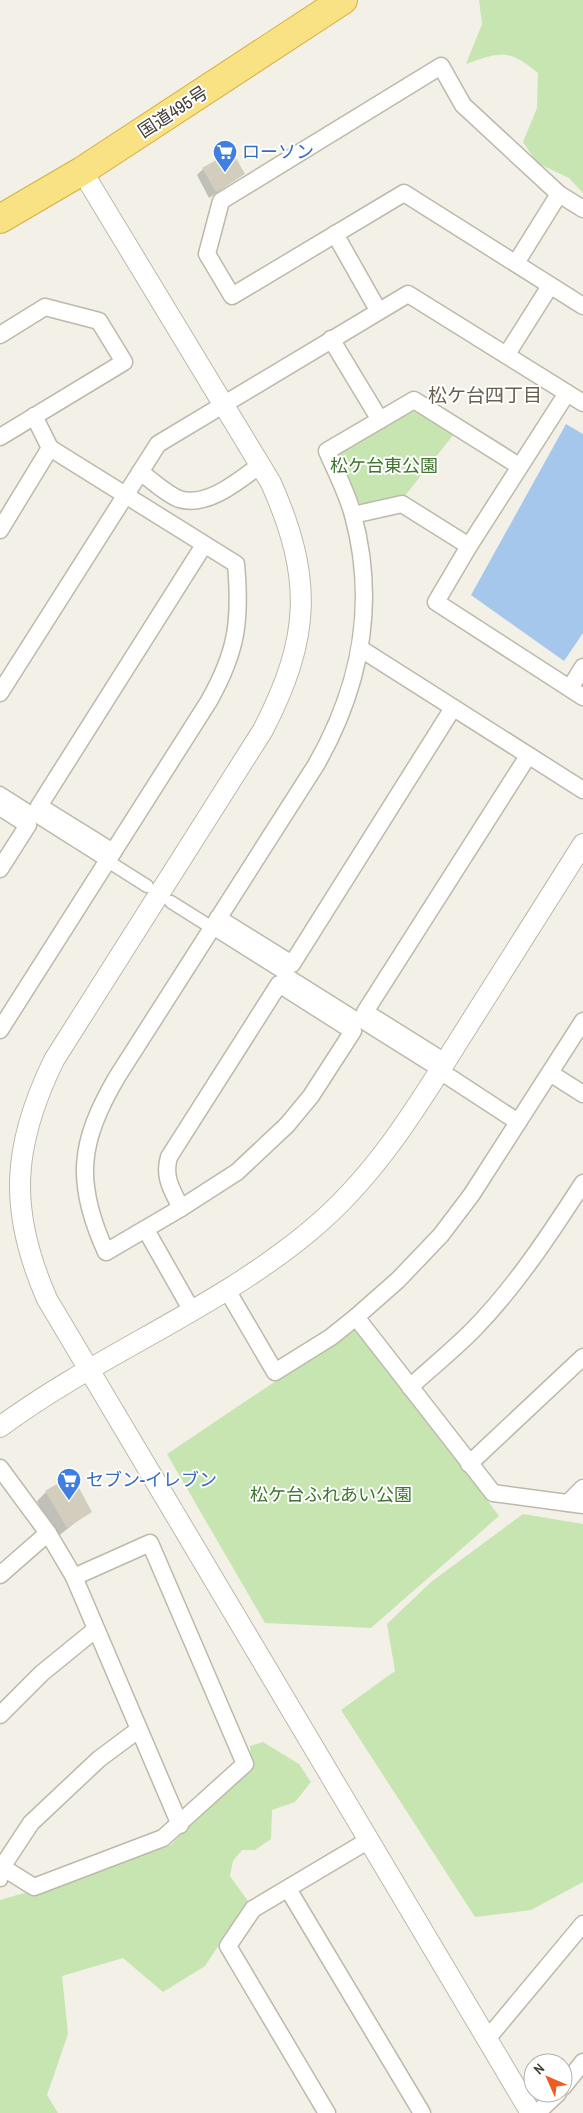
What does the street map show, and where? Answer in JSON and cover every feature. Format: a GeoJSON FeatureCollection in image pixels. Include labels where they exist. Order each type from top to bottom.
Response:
{"type":"FeatureCollection","features":[{"type":"Feature","properties":{"kind":"highway","name":"国道495号"},"geometry":{"type":"LineString","coordinates":[[0,219],[82,171],[343,0]]}},
{"type":"Feature","properties":{"kind":"street"},"geometry":{"type":"LineString","coordinates":[[583,209],[559,194],[462,105],[441,66],[221,201],[207,254],[232,296],[404,193],[583,306]]}},
{"type":"Feature","properties":{"kind":"street"},"geometry":{"type":"LineString","coordinates":[[82,171],[271,482],[283,509],[299,566],[301,598],[300,631],[283,692],[263,730],[54,1060],[38,1093],[22,1145],[20,1207],[34,1267],[47,1299],[531,2113]]}},
{"type":"Feature","properties":{"kind":"street"},"geometry":{"type":"LineString","coordinates":[[516,263],[559,194]]}},
{"type":"Feature","properties":{"kind":"street"},"geometry":{"type":"LineString","coordinates":[[335,234],[378,310]]}},
{"type":"Feature","properties":{"kind":"street"},"geometry":{"type":"LineString","coordinates":[[507,354],[550,286]]}},
{"type":"Feature","properties":{"kind":"street"},"geometry":{"type":"LineString","coordinates":[[0,693],[158,444],[378,310],[408,294],[583,403]]}},
{"type":"Feature","properties":{"kind":"street"},"geometry":{"type":"LineString","coordinates":[[0,335],[45,307],[99,321],[124,362],[0,437]]}},
{"type":"Feature","properties":{"kind":"street"},"geometry":{"type":"LineString","coordinates":[[331,339],[380,420]]}},
{"type":"Feature","properties":{"kind":"street"},"geometry":{"type":"LineString","coordinates":[[567,393],[469,546],[436,602],[576,692],[583,667]]}},
{"type":"Feature","properties":{"kind":"street"},"geometry":{"type":"LineString","coordinates":[[181,1208],[167,1180],[166,1169],[169,1157],[279,984],[353,1031],[311,1096],[287,1125],[237,1172],[181,1208],[146,1230],[106,1252],[94,1224],[86,1195],[84,1166],[88,1139],[98,1108],[334,732],[345,707],[361,649],[364,593],[358,543],[352,515],[327,451],[414,400],[520,466]]}},
{"type":"Feature","properties":{"kind":"street"},"geometry":{"type":"LineString","coordinates":[[0,1030],[225,672],[236,634],[240,603],[236,564],[50,448],[34,416]]}},
{"type":"Feature","properties":{"kind":"street"},"geometry":{"type":"LineString","coordinates":[[0,530],[50,448]]}},
{"type":"Feature","properties":{"kind":"street"},"geometry":{"type":"LineString","coordinates":[[140,472],[178,499],[192,501],[209,496],[227,487],[260,465]]}},
{"type":"Feature","properties":{"kind":"street"},"geometry":{"type":"LineString","coordinates":[[352,515],[402,504],[469,546]]}},
{"type":"Feature","properties":{"kind":"street"},"geometry":{"type":"LineString","coordinates":[[147,886],[40,806],[204,545]]}},
{"type":"Feature","properties":{"kind":"street"},"geometry":{"type":"LineString","coordinates":[[361,649],[583,790]]}},
{"type":"Feature","properties":{"kind":"street"},"geometry":{"type":"LineString","coordinates":[[171,902],[292,964],[453,708]]}},
{"type":"Feature","properties":{"kind":"street"},"geometry":{"type":"LineString","coordinates":[[518,1122],[365,1012],[528,756]]}},
{"type":"Feature","properties":{"kind":"street"},"geometry":{"type":"LineString","coordinates":[[0,793],[110,857]]}},
{"type":"Feature","properties":{"kind":"street"},"geometry":{"type":"LineString","coordinates":[[0,807],[28,824],[0,869]]}},
{"type":"Feature","properties":{"kind":"street"},"geometry":{"type":"LineString","coordinates":[[0,1427],[90,1370],[227,1290],[310,1232],[359,1185],[383,1157],[583,844]]}},
{"type":"Feature","properties":{"kind":"street"},"geometry":{"type":"LineString","coordinates":[[215,923],[442,1067]]}},
{"type":"Feature","properties":{"kind":"street"},"geometry":{"type":"LineString","coordinates":[[227,1290],[275,1372],[331,1337],[398,1280],[441,1235],[472,1194],[583,1021]]}},
{"type":"Feature","properties":{"kind":"street"},"geometry":{"type":"LineString","coordinates":[[550,1073],[583,1094]]}},
{"type":"Feature","properties":{"kind":"street"},"geometry":{"type":"LineString","coordinates":[[410,1387],[472,1330],[507,1292],[548,1238],[583,1182]]}},
{"type":"Feature","properties":{"kind":"street"},"geometry":{"type":"LineString","coordinates":[[146,1230],[192,1311]]}},
{"type":"Feature","properties":{"kind":"street"},"geometry":{"type":"LineString","coordinates":[[356,1317],[493,1493],[576,1504],[583,1488]]}},
{"type":"Feature","properties":{"kind":"street"},"geometry":{"type":"LineString","coordinates":[[469,1464],[583,1358]]}},
{"type":"Feature","properties":{"kind":"street"},"geometry":{"type":"LineString","coordinates":[[0,1468],[48,1533],[74,1577],[180,1825]]}},
{"type":"Feature","properties":{"kind":"street"},"geometry":{"type":"LineString","coordinates":[[0,1575],[48,1533]]}},
{"type":"Feature","properties":{"kind":"street"},"geometry":{"type":"LineString","coordinates":[[74,1577],[150,1543],[245,1764],[180,1825],[163,1838],[34,1887],[2,1867],[31,1823],[99,1759],[138,1730]]}},
{"type":"Feature","properties":{"kind":"street"},"geometry":{"type":"LineString","coordinates":[[0,1715],[42,1673],[96,1629]]}},
{"type":"Feature","properties":{"kind":"street"},"geometry":{"type":"LineString","coordinates":[[327,2113],[228,1946],[253,1909],[369,1840]]}},
{"type":"Feature","properties":{"kind":"street"},"geometry":{"type":"LineString","coordinates":[[288,1889],[418,2111]]}},
{"type":"Feature","properties":{"kind":"street"},"geometry":{"type":"LineString","coordinates":[[487,2039],[583,1924]]}},
{"type":"Feature","properties":{"kind":"street"},"geometry":{"type":"LineString","coordinates":[[573,2074],[583,2062]]}},
{"type":"Feature","properties":{"kind":"street"},"geometry":{"type":"LineString","coordinates":[[537,2113],[548,2103]]}},
{"type":"Feature","properties":{"kind":"green space"},"geometry":{"type":"Polygon","coordinates":[[[479,0],[583,0],[583,193],[569,178],[537,163],[523,142],[537,108],[538,73],[519,59],[504,55],[496,55],[466,64],[482,24],[479,0]]]}},
{"type":"Feature","properties":{"kind":"green space","name":"松ケ台東公園"},"geometry":{"type":"Polygon","coordinates":[[[409,411],[419,412],[454,434],[404,497],[362,505],[355,500],[337,459],[340,452],[409,411]]]}},
{"type":"Feature","properties":{"kind":"green space","name":"松ケ台ふれあい公園"},"geometry":{"type":"Polygon","coordinates":[[[358,1326],[499,1516],[371,1628],[265,1623],[167,1454],[358,1326]]]}},
{"type":"Feature","properties":{"kind":"green space"},"geometry":{"type":"Polygon","coordinates":[[[523,1514],[583,1524],[583,1882],[531,1910],[475,1917],[341,1710],[395,1671],[387,1624],[431,1582],[523,1514]]]}},
{"type":"Feature","properties":{"kind":"green space"},"geometry":{"type":"Polygon","coordinates":[[[263,1742],[299,1764],[311,1782],[295,1802],[272,1810],[271,1839],[255,1850],[242,1850],[233,1861],[230,1876],[248,1901],[205,1966],[163,1992],[123,1958],[62,1976],[68,2034],[47,2095],[58,2113],[0,2113],[0,1900],[97,1872],[171,1845],[251,1760],[250,1746],[263,1742]]]}},
{"type":"Feature","properties":{"kind":"water"},"geometry":{"type":"Polygon","coordinates":[[[566,424],[583,434],[583,633],[564,661],[471,595],[566,424]]]}},
{"type":"Feature","properties":{"kind":"building","name":"ローソン"},"geometry":{"type":"Polygon","coordinates":[[[232,151],[245,174],[216,192],[202,168],[232,151]]]}},
{"type":"Feature","properties":{"kind":"building","name":"セブン-イレブン"},"geometry":{"type":"Polygon","coordinates":[[[72,1475],[92,1512],[67,1528],[45,1491],[72,1475]]]}},
{"type":"Feature","properties":{"kind":"place","name":"ローソン"},"geometry":{"type":"Point","coordinates":[225,173]}},
{"type":"Feature","properties":{"kind":"place","name":"セブン-イレブン"},"geometry":{"type":"Point","coordinates":[69,1501]}},
{"type":"Feature","properties":{"kind":"district","name":"松ケ台四丁目"},"geometry":{"type":"Point","coordinates":[485,395]}}]}
